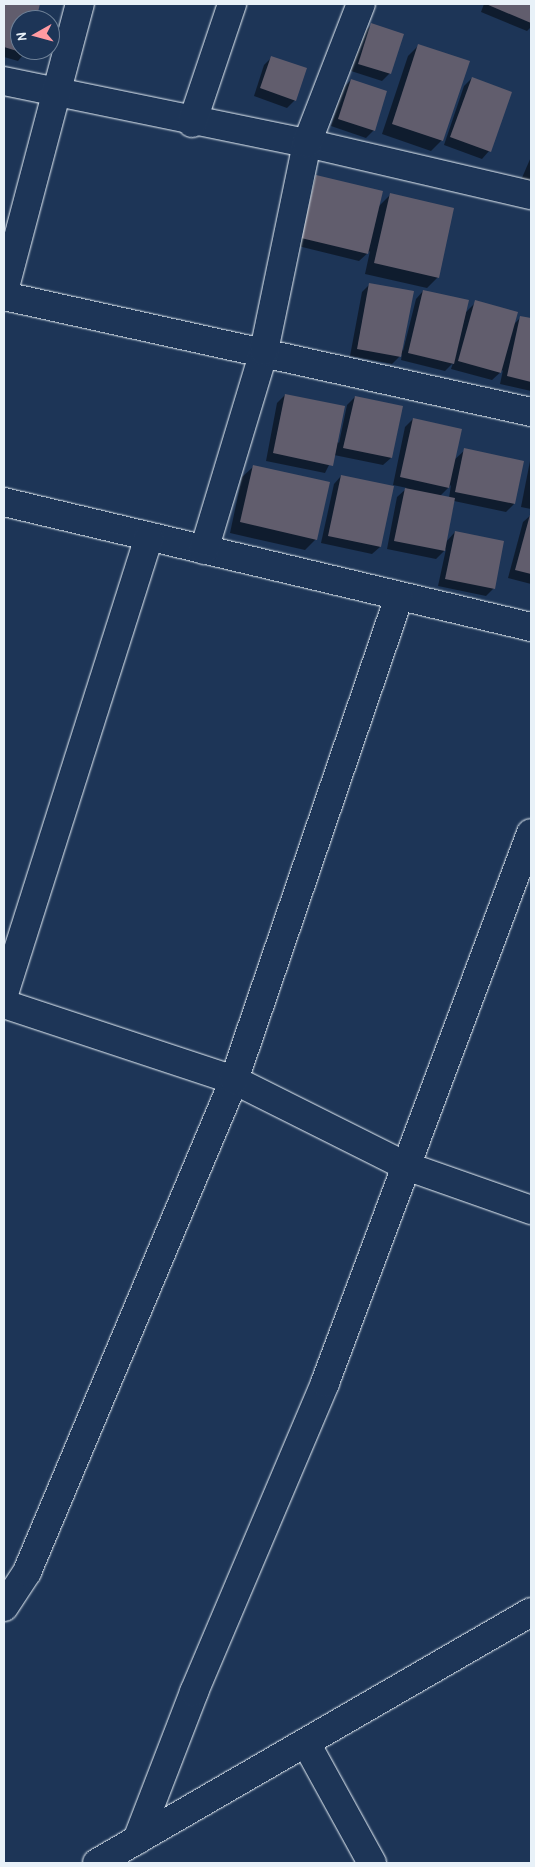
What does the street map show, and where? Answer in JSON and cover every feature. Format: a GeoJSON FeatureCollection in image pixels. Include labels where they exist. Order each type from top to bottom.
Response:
{"type":"FeatureCollection","features":[{"type":"Feature","properties":{"kind":"street"},"geometry":{"type":"LineString","coordinates":[[4,291],[59,95],[80,4]]}},
{"type":"Feature","properties":{"kind":"street"},"geometry":{"type":"LineString","coordinates":[[192,123],[232,4]]}},
{"type":"Feature","properties":{"kind":"street"},"geometry":{"type":"LineString","coordinates":[[204,550],[264,352],[306,143],[361,4]]}},
{"type":"Feature","properties":{"kind":"street"},"geometry":{"type":"LineString","coordinates":[[4,81],[59,95],[192,123],[306,143],[531,195]]}},
{"type":"Feature","properties":{"kind":"street"},"geometry":{"type":"LineString","coordinates":[[4,296],[531,412]]}},
{"type":"Feature","properties":{"kind":"street"},"geometry":{"type":"LineString","coordinates":[[4,502],[531,627]]}},
{"type":"Feature","properties":{"kind":"street"},"geometry":{"type":"LineString","coordinates":[[4,994],[148,536]]}},
{"type":"Feature","properties":{"kind":"street"},"geometry":{"type":"LineString","coordinates":[[4,1607],[27,1572],[234,1080],[400,597]]}},
{"type":"Feature","properties":{"kind":"street"},"geometry":{"type":"LineString","coordinates":[[137,1840],[194,1692],[325,1383],[531,833]]}},
{"type":"Feature","properties":{"kind":"street"},"geometry":{"type":"LineString","coordinates":[[4,1004],[234,1080],[406,1166],[531,1210]]}},
{"type":"Feature","properties":{"kind":"street"},"geometry":{"type":"LineString","coordinates":[[97,1863],[531,1612]]}},
{"type":"Feature","properties":{"kind":"street"},"geometry":{"type":"LineString","coordinates":[[306,1743],[372,1863]]}},
{"type":"Feature","properties":{"kind":"building"},"geometry":{"type":"Polygon","coordinates":[[[4,4],[40,4],[38,10],[10,10],[10,49],[4,47],[4,4]]]}},
{"type":"Feature","properties":{"kind":"building"},"geometry":{"type":"Polygon","coordinates":[[[486,4],[531,4],[531,23],[486,4]]]}},
{"type":"Feature","properties":{"kind":"building"},"geometry":{"type":"Polygon","coordinates":[[[371,23],[404,34],[391,74],[358,64],[371,23]]]}},
{"type":"Feature","properties":{"kind":"building"},"geometry":{"type":"Polygon","coordinates":[[[418,44],[470,61],[443,141],[392,124],[418,44]]]}},
{"type":"Feature","properties":{"kind":"building"},"geometry":{"type":"Polygon","coordinates":[[[271,56],[307,68],[296,101],[260,88],[271,56]]]}},
{"type":"Feature","properties":{"kind":"building"},"geometry":{"type":"Polygon","coordinates":[[[472,77],[512,92],[491,152],[450,137],[472,77]]]}},
{"type":"Feature","properties":{"kind":"building"},"geometry":{"type":"Polygon","coordinates":[[[351,79],[387,91],[375,131],[338,119],[351,79]]]}},
{"type":"Feature","properties":{"kind":"building"},"geometry":{"type":"Polygon","coordinates":[[[316,175],[383,191],[368,254],[301,238],[316,175]]]}},
{"type":"Feature","properties":{"kind":"building"},"geometry":{"type":"Polygon","coordinates":[[[390,193],[454,208],[439,278],[374,263],[390,193]]]}},
{"type":"Feature","properties":{"kind":"building"},"geometry":{"type":"Polygon","coordinates":[[[369,283],[414,291],[401,357],[357,349],[369,283]]]}},
{"type":"Feature","properties":{"kind":"building"},"geometry":{"type":"Polygon","coordinates":[[[423,290],[469,300],[454,364],[408,353],[423,290]]]}},
{"type":"Feature","properties":{"kind":"building"},"geometry":{"type":"Polygon","coordinates":[[[475,300],[518,312],[501,373],[458,361],[475,300]]]}},
{"type":"Feature","properties":{"kind":"building"},"geometry":{"type":"Polygon","coordinates":[[[520,316],[531,318],[531,382],[507,376],[520,316]]]}},
{"type":"Feature","properties":{"kind":"building"},"geometry":{"type":"Polygon","coordinates":[[[285,394],[345,406],[333,466],[273,453],[285,394]]]}},
{"type":"Feature","properties":{"kind":"building"},"geometry":{"type":"Polygon","coordinates":[[[355,396],[403,406],[392,458],[343,448],[355,396]]]}},
{"type":"Feature","properties":{"kind":"building"},"geometry":{"type":"Polygon","coordinates":[[[413,418],[462,429],[449,488],[400,477],[413,418]]]}},
{"type":"Feature","properties":{"kind":"building"},"geometry":{"type":"Polygon","coordinates":[[[464,448],[524,461],[515,504],[455,492],[464,448]]]}},
{"type":"Feature","properties":{"kind":"building"},"geometry":{"type":"Polygon","coordinates":[[[253,465],[330,482],[317,540],[240,522],[253,465]]]}},
{"type":"Feature","properties":{"kind":"building"},"geometry":{"type":"Polygon","coordinates":[[[341,475],[394,486],[381,547],[328,536],[341,475]]]}},
{"type":"Feature","properties":{"kind":"building"},"geometry":{"type":"Polygon","coordinates":[[[405,488],[455,498],[445,551],[394,541],[405,488]]]}},
{"type":"Feature","properties":{"kind":"building"},"geometry":{"type":"Polygon","coordinates":[[[531,511],[531,574],[515,570],[531,511]]]}},
{"type":"Feature","properties":{"kind":"building"},"geometry":{"type":"Polygon","coordinates":[[[455,531],[504,541],[495,589],[445,579],[455,531]]]}}]}
